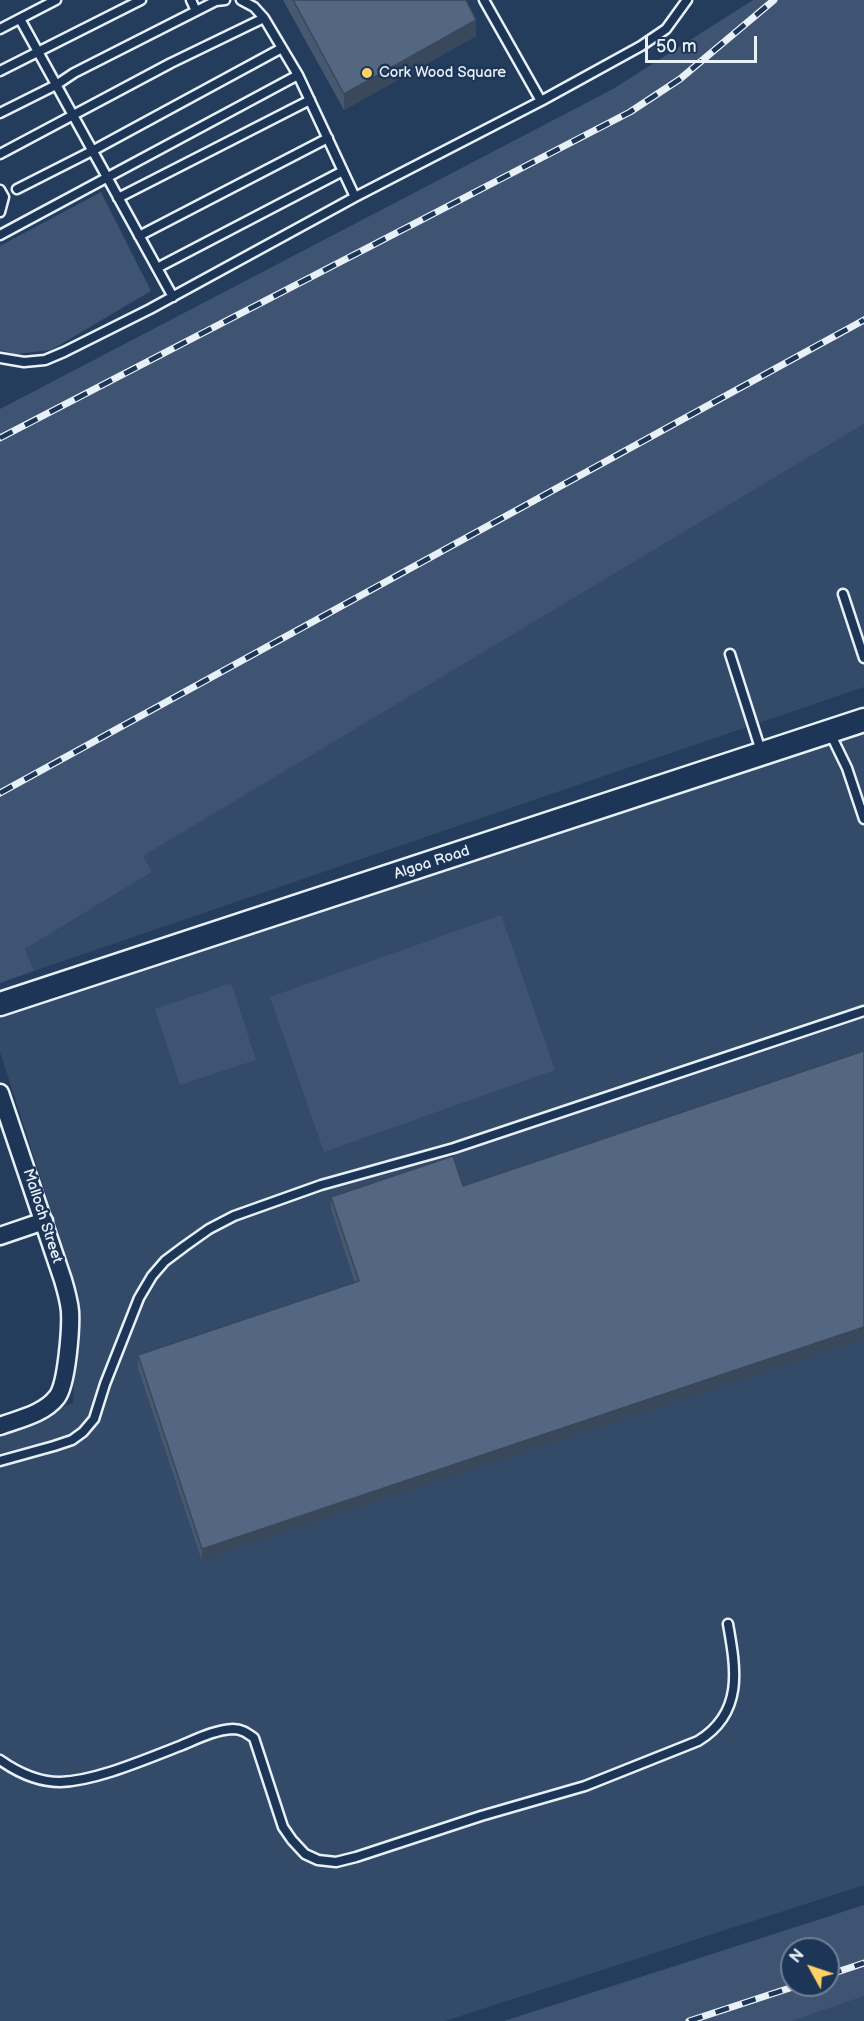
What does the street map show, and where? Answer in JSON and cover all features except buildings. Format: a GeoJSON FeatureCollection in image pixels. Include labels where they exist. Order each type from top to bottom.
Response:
{"type":"FeatureCollection","features":[{"type":"Feature","properties":{"kind":"street","name":"Algoa Road"},"geometry":{"type":"LineString","coordinates":[[0,1004],[864,720]]}},
{"type":"Feature","properties":{"kind":"street","name":"Malloch Street"},"geometry":{"type":"LineString","coordinates":[[0,1093],[44,1221],[70,1310],[69,1341],[63,1384],[58,1396],[37,1412],[0,1426]]}},
{"type":"Feature","properties":{"kind":"street"},"geometry":{"type":"LineString","coordinates":[[0,1236],[44,1221]]}},
{"type":"Feature","properties":{"kind":"lane"},"geometry":{"type":"LineString","coordinates":[[0,29],[56,0]]}},
{"type":"Feature","properties":{"kind":"lane"},"geometry":{"type":"LineString","coordinates":[[0,71],[141,0]]}},
{"type":"Feature","properties":{"kind":"lane"},"geometry":{"type":"LineString","coordinates":[[191,0],[196,11]]}},
{"type":"Feature","properties":{"kind":"lane"},"geometry":{"type":"LineString","coordinates":[[0,113],[196,11],[216,1],[225,0]]}},
{"type":"Feature","properties":{"kind":"lane"},"geometry":{"type":"LineString","coordinates":[[241,0],[254,7],[264,18],[298,75],[355,197]]}},
{"type":"Feature","properties":{"kind":"lane"},"geometry":{"type":"LineString","coordinates":[[484,0],[541,101]]}},
{"type":"Feature","properties":{"kind":"lane"},"geometry":{"type":"LineString","coordinates":[[0,358],[24,362],[45,360],[172,297],[355,197],[541,101],[641,46],[666,29],[687,0]]}},
{"type":"Feature","properties":{"kind":"lane"},"geometry":{"type":"LineString","coordinates":[[0,154],[74,117],[171,63],[264,18]]}},
{"type":"Feature","properties":{"kind":"lane"},"geometry":{"type":"LineString","coordinates":[[20,19],[172,297]]}},
{"type":"Feature","properties":{"kind":"lane"},"geometry":{"type":"LineString","coordinates":[[17,189],[282,48]]}},
{"type":"Feature","properties":{"kind":"lane"},"geometry":{"type":"LineString","coordinates":[[0,235],[298,75]]}},
{"type":"Feature","properties":{"kind":"lane"},"geometry":{"type":"LineString","coordinates":[[118,198],[310,100]]}},
{"type":"Feature","properties":{"kind":"lane"},"geometry":{"type":"LineString","coordinates":[[139,236],[328,138]]}},
{"type":"Feature","properties":{"kind":"lane"},"geometry":{"type":"LineString","coordinates":[[157,268],[343,171]]}},
{"type":"Feature","properties":{"kind":"lane"},"geometry":{"type":"LineString","coordinates":[[0,190],[4,197],[0,212]]}},
{"type":"Feature","properties":{"kind":"lane"},"geometry":{"type":"LineString","coordinates":[[843,594],[864,658]]}},
{"type":"Feature","properties":{"kind":"lane"},"geometry":{"type":"LineString","coordinates":[[730,654],[762,754]]}},
{"type":"Feature","properties":{"kind":"lane"},"geometry":{"type":"LineString","coordinates":[[830,732],[847,768],[864,819]]}},
{"type":"Feature","properties":{"kind":"lane"},"geometry":{"type":"LineString","coordinates":[[0,1461],[72,1440],[83,1432],[94,1419],[105,1384],[139,1298],[152,1276],[165,1261],[208,1229],[225,1220],[321,1185],[454,1148],[864,1011]]}},
{"type":"Feature","properties":{"kind":"lane"},"geometry":{"type":"LineString","coordinates":[[0,1760],[13,1769],[38,1779],[60,1782],[128,1765],[215,1732],[244,1730],[254,1737],[283,1827],[292,1840],[305,1854],[318,1860],[336,1862],[585,1786],[682,1749],[710,1734],[723,1720],[734,1686],[735,1665],[728,1624]]}},
{"type":"Feature","properties":{"kind":"shaded area"},"geometry":{"type":"Polygon","coordinates":[[[753,0],[864,0],[864,424],[143,856],[152,872],[25,949],[34,971],[0,983],[0,409],[613,89],[753,0]]]}},
{"type":"Feature","properties":{"kind":"shaded area"},"geometry":{"type":"Polygon","coordinates":[[[101,192],[151,291],[51,350],[16,354],[0,350],[0,246],[101,192]]]}},
{"type":"Feature","properties":{"kind":"shaded area"},"geometry":{"type":"Polygon","coordinates":[[[864,424],[864,687],[34,971],[25,949],[152,872],[142,856],[864,424]]]}},
{"type":"Feature","properties":{"kind":"shaded area"},"geometry":{"type":"Polygon","coordinates":[[[864,727],[864,1885],[445,2021],[0,2021],[0,1433],[73,1403],[79,1296],[0,1052],[0,1010],[864,727]]]}},
{"type":"Feature","properties":{"kind":"shaded area"},"geometry":{"type":"Polygon","coordinates":[[[501,915],[555,1070],[324,1152],[270,997],[501,915]]]}},
{"type":"Feature","properties":{"kind":"shaded area"},"geometry":{"type":"Polygon","coordinates":[[[231,983],[256,1060],[180,1085],[155,1009],[231,983]]]}},
{"type":"Feature","properties":{"kind":"shaded area"},"geometry":{"type":"Polygon","coordinates":[[[864,1905],[864,1996],[791,2021],[504,2021],[864,1905]]]}},
{"type":"Feature","properties":{"kind":"shaded area"},"geometry":{"type":"Polygon","coordinates":[[[864,1993],[864,2021],[783,2021],[864,1993]]]}},
{"type":"Feature","properties":{"kind":"railway"},"geometry":{"type":"LineString","coordinates":[[0,438],[630,112],[680,79],[774,0]]}},
{"type":"Feature","properties":{"kind":"railway"},"geometry":{"type":"LineString","coordinates":[[0,793],[864,320]]}},
{"type":"Feature","properties":{"kind":"railway"},"geometry":{"type":"LineString","coordinates":[[840,1971],[864,1963]]}},
{"type":"Feature","properties":{"kind":"railway"},"geometry":{"type":"LineString","coordinates":[[689,2021],[780,1991]]}},
{"type":"Feature","properties":{"kind":"place","name":"Cork Wood Square"},"geometry":{"type":"Point","coordinates":[367,73]}}]}
